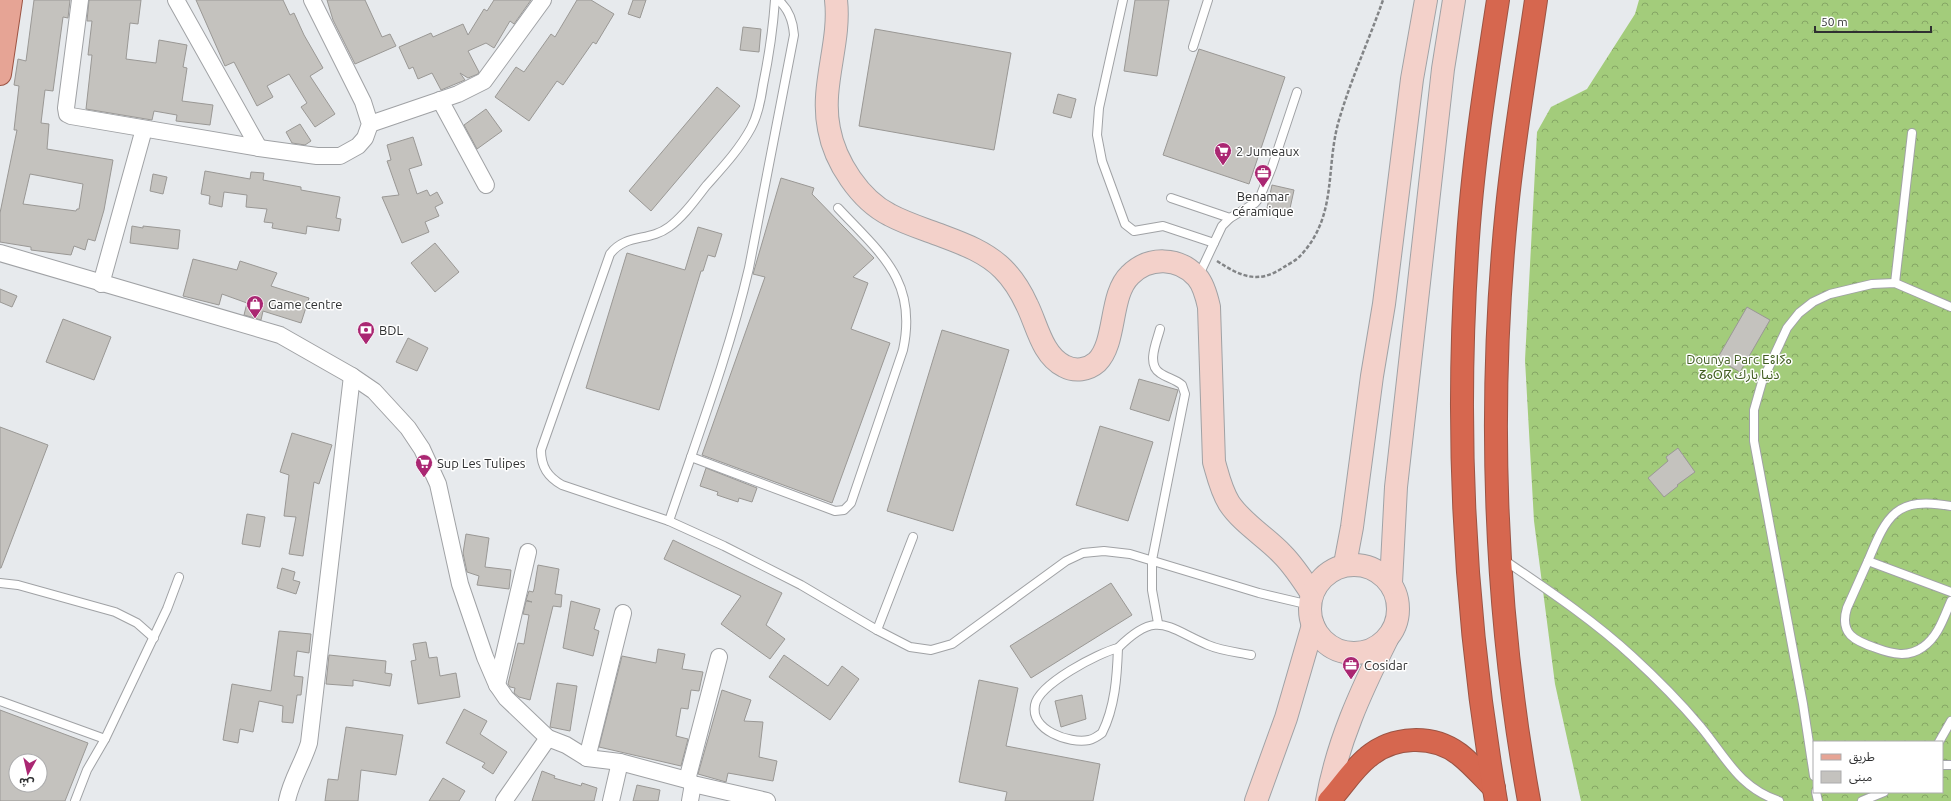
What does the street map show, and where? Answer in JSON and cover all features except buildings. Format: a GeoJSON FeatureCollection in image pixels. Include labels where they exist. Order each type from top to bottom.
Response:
{"type":"FeatureCollection","features":[{"type":"Feature","properties":{"kind":"highway"},"geometry":{"type":"LineString","coordinates":[[1495,794],[1486,734],[1469,583],[1465,532],[1462,418],[1462,335],[1467,245],[1474,170],[1484,88],[1498,0]]}},
{"type":"Feature","properties":{"kind":"highway"},"geometry":{"type":"LineString","coordinates":[[1529,801],[1511,680],[1501,559],[1496,425],[1501,281],[1515,138],[1536,0]]}},
{"type":"Feature","properties":{"kind":"highway"},"geometry":{"type":"LineString","coordinates":[[1328,801],[1368,757],[1389,744],[1412,740],[1436,743],[1447,747],[1467,761],[1495,794]]}},
{"type":"Feature","properties":{"kind":"main road"},"geometry":{"type":"LineString","coordinates":[[0,74],[12,0]]}},
{"type":"Feature","properties":{"kind":"main road"},"geometry":{"type":"LineString","coordinates":[[836,0],[838,14],[837,37],[826,102],[828,128],[836,153],[850,179],[869,199],[888,214],[961,243],[990,257],[1004,270],[1017,286],[1027,304],[1041,339],[1053,358],[1064,366],[1084,370],[1099,360],[1110,332],[1122,286],[1128,276],[1137,268],[1161,260],[1174,262],[1198,278],[1205,292],[1210,314],[1214,462],[1221,487],[1229,504],[1248,524],[1282,553],[1298,573],[1324,641],[1337,649],[1351,653],[1371,650],[1387,639]]}},
{"type":"Feature","properties":{"kind":"main road"},"geometry":{"type":"LineString","coordinates":[[1256,801],[1286,718],[1312,608],[1322,578],[1337,568],[1352,527],[1371,384],[1384,304],[1412,79],[1426,0]]}},
{"type":"Feature","properties":{"kind":"main road"},"geometry":{"type":"LineString","coordinates":[[1391,583],[1396,487],[1443,69],[1454,0]]}},
{"type":"Feature","properties":{"kind":"main road"},"geometry":{"type":"LineString","coordinates":[[1282,553],[1337,568],[1367,566],[1377,570],[1391,583],[1399,602],[1399,612],[1393,631],[1387,639],[1360,693],[1347,725],[1331,778],[1328,801]]}},
{"type":"Feature","properties":{"kind":"street"},"geometry":{"type":"LineString","coordinates":[[80,0],[67,114],[144,129],[259,148],[317,156],[340,156],[358,146],[365,138],[370,124],[363,102],[312,0]]}},
{"type":"Feature","properties":{"kind":"street"},"geometry":{"type":"LineString","coordinates":[[176,0],[259,148]]}},
{"type":"Feature","properties":{"kind":"street"},"geometry":{"type":"LineString","coordinates":[[370,124],[458,94],[484,81],[543,0]]}},
{"type":"Feature","properties":{"kind":"street"},"geometry":{"type":"LineString","coordinates":[[440,100],[486,185]]}},
{"type":"Feature","properties":{"kind":"street"},"geometry":{"type":"LineString","coordinates":[[101,284],[144,129]]}},
{"type":"Feature","properties":{"kind":"street"},"geometry":{"type":"LineString","coordinates":[[0,253],[101,284],[280,335],[352,376],[374,391],[392,409],[422,450],[438,484],[460,584],[485,657],[497,685],[506,698],[548,738],[587,758],[620,762],[690,782],[767,801]]}},
{"type":"Feature","properties":{"kind":"street"},"geometry":{"type":"LineString","coordinates":[[288,801],[292,781],[305,755],[309,743],[352,376]]}},
{"type":"Feature","properties":{"kind":"street"},"geometry":{"type":"LineString","coordinates":[[497,685],[528,552]]}},
{"type":"Feature","properties":{"kind":"street"},"geometry":{"type":"LineString","coordinates":[[587,758],[623,613]]}},
{"type":"Feature","properties":{"kind":"street"},"geometry":{"type":"LineString","coordinates":[[690,801],[690,782],[719,657]]}},
{"type":"Feature","properties":{"kind":"street"},"geometry":{"type":"LineString","coordinates":[[504,801],[548,738]]}},
{"type":"Feature","properties":{"kind":"street"},"geometry":{"type":"LineString","coordinates":[[611,801],[620,762]]}},
{"type":"Feature","properties":{"kind":"lane"},"geometry":{"type":"LineString","coordinates":[[669,521],[691,458],[741,302],[768,174],[794,35],[788,12],[784,5],[777,0],[771,47],[759,104],[752,127],[737,150],[678,219],[659,233],[620,243],[610,254],[542,450],[544,467],[555,481],[669,521],[769,568],[877,630],[910,647],[926,650],[942,648],[961,639],[1066,561],[1083,553],[1104,551],[1130,554],[1312,608]]}},
{"type":"Feature","properties":{"kind":"lane"},"geometry":{"type":"LineString","coordinates":[[1123,0],[1099,108],[1097,135],[1102,161],[1125,224],[1134,231],[1156,226],[1171,227],[1214,243]]}},
{"type":"Feature","properties":{"kind":"lane"},"geometry":{"type":"LineString","coordinates":[[1193,47],[1208,0]]}},
{"type":"Feature","properties":{"kind":"lane"},"geometry":{"type":"LineString","coordinates":[[1198,278],[1222,226],[1230,218],[1248,208],[1260,197],[1272,167],[1297,92]]}},
{"type":"Feature","properties":{"kind":"lane"},"geometry":{"type":"LineString","coordinates":[[1895,283],[1912,134]]}},
{"type":"Feature","properties":{"kind":"lane"},"geometry":{"type":"LineString","coordinates":[[1171,198],[1230,218]]}},
{"type":"Feature","properties":{"kind":"lane"},"geometry":{"type":"LineString","coordinates":[[691,458],[835,511],[844,510],[851,504],[903,350],[907,330],[907,310],[902,290],[894,271],[881,254],[838,208]]}},
{"type":"Feature","properties":{"kind":"lane"},"geometry":{"type":"LineString","coordinates":[[1813,769],[1803,704],[1755,448],[1754,410],[1762,382],[1784,334],[1799,313],[1813,302],[1830,294],[1872,284],[1895,283],[1951,306]]}},
{"type":"Feature","properties":{"kind":"lane"},"geometry":{"type":"LineString","coordinates":[[1158,624],[1152,590],[1152,560],[1185,394],[1182,385],[1160,373],[1154,367],[1153,360],[1160,329]]}},
{"type":"Feature","properties":{"kind":"lane"},"geometry":{"type":"LineString","coordinates":[[1951,506],[1927,502],[1908,506],[1899,511],[1884,524],[1845,614],[1846,627],[1848,633],[1858,641],[1894,654],[1914,652],[1930,641],[1951,601]]}},
{"type":"Feature","properties":{"kind":"lane"},"geometry":{"type":"LineString","coordinates":[[877,630],[913,537]]}},
{"type":"Feature","properties":{"kind":"lane"},"geometry":{"type":"LineString","coordinates":[[1501,559],[1579,612],[1632,656],[1682,705],[1740,779],[1765,796],[1779,801]]}},
{"type":"Feature","properties":{"kind":"lane"},"geometry":{"type":"LineString","coordinates":[[1868,561],[1951,592]]}},
{"type":"Feature","properties":{"kind":"lane"},"geometry":{"type":"LineString","coordinates":[[75,801],[88,770],[105,739],[154,638],[179,577]]}},
{"type":"Feature","properties":{"kind":"lane"},"geometry":{"type":"LineString","coordinates":[[0,583],[26,587],[115,612],[137,623],[154,638]]}},
{"type":"Feature","properties":{"kind":"lane"},"geometry":{"type":"LineString","coordinates":[[1118,648],[1117,673],[1111,710],[1102,733],[1087,740],[1075,739],[1048,731],[1042,726],[1035,713],[1037,699],[1042,692],[1086,661],[1102,652],[1118,648],[1134,634],[1150,625],[1158,624],[1174,628],[1216,648],[1251,654]]}},
{"type":"Feature","properties":{"kind":"lane"},"geometry":{"type":"LineString","coordinates":[[0,701],[105,739]]}},
{"type":"Feature","properties":{"kind":"lane"},"geometry":{"type":"LineString","coordinates":[[1940,741],[1951,721]]}},
{"type":"Feature","properties":{"kind":"lane"},"geometry":{"type":"LineString","coordinates":[[1862,801],[1882,793]]}},
{"type":"Feature","properties":{"kind":"path"},"geometry":{"type":"LineString","coordinates":[[1208,255],[1234,272],[1251,277],[1260,277],[1274,273],[1300,256],[1314,237],[1324,219],[1328,197],[1332,147],[1339,121],[1383,0]]}},
{"type":"Feature","properties":{"kind":"green space","name":"Dounya Parc ⴹⵓⵏⵢⴰ ⵒⴰⵔⴽ دنيا بارك"},"geometry":{"type":"Polygon","coordinates":[[[1639,0],[1951,0],[1951,801],[1581,801],[1555,684],[1534,521],[1525,360],[1537,132],[1551,107],[1587,89],[1635,14],[1639,0]]]}},
{"type":"Feature","properties":{"kind":"place","name":"2 Jumeaux"},"geometry":{"type":"Point","coordinates":[1223,166]}},
{"type":"Feature","properties":{"kind":"place","name":"Benamar céramique"},"geometry":{"type":"Point","coordinates":[1263,188]}},
{"type":"Feature","properties":{"kind":"place","name":"Game centre"},"geometry":{"type":"Point","coordinates":[255,319]}},
{"type":"Feature","properties":{"kind":"place","name":"BDL"},"geometry":{"type":"Point","coordinates":[366,345]}},
{"type":"Feature","properties":{"kind":"place","name":"Sup Les Tulipes"},"geometry":{"type":"Point","coordinates":[424,478]}},
{"type":"Feature","properties":{"kind":"place","name":"Cosidar"},"geometry":{"type":"Point","coordinates":[1351,680]}}]}
